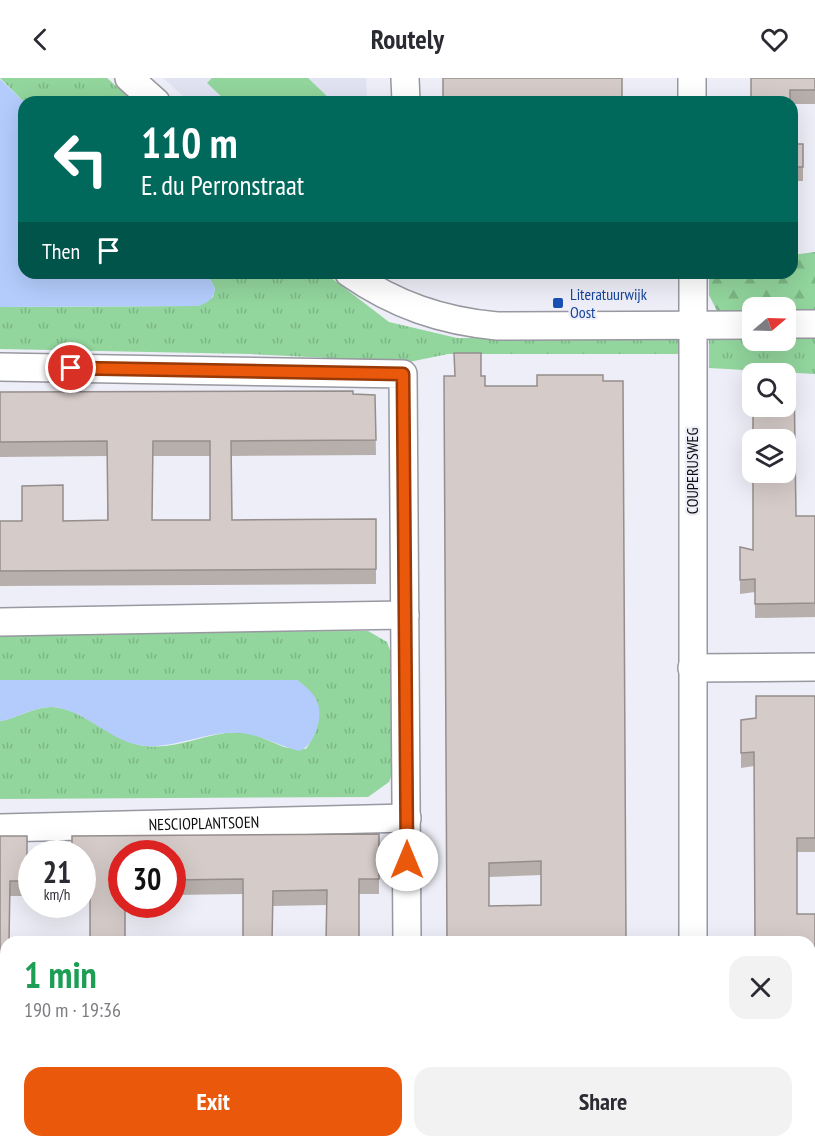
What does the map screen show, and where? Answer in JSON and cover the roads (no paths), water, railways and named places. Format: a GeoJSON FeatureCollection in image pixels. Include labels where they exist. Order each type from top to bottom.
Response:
{"type":"FeatureCollection","features":[{"type":"Feature","properties":{"kind":"street"},"geometry":{"type":"LineString","coordinates":[[129,78],[149,96]]}},
{"type":"Feature","properties":{"kind":"street"},"geometry":{"type":"LineString","coordinates":[[405,78],[406,96]]}},
{"type":"Feature","properties":{"kind":"street"},"geometry":{"type":"LineString","coordinates":[[692,78],[692,96]]}},
{"type":"Feature","properties":{"kind":"street"},"geometry":{"type":"LineString","coordinates":[[359,279],[403,305],[465,323],[497,326],[742,325]]}},
{"type":"Feature","properties":{"kind":"street","name":"COUPERUSWEG"},"geometry":{"type":"LineString","coordinates":[[693,279],[693,936]]}},
{"type":"Feature","properties":{"kind":"street"},"geometry":{"type":"LineString","coordinates":[[796,324],[815,324]]}},
{"type":"Feature","properties":{"kind":"street"},"geometry":{"type":"LineString","coordinates":[[0,367],[403,374],[407,936]]}},
{"type":"Feature","properties":{"kind":"street"},"geometry":{"type":"LineString","coordinates":[[0,621],[405,615]]}},
{"type":"Feature","properties":{"kind":"street"},"geometry":{"type":"LineString","coordinates":[[692,668],[815,667]]}},
{"type":"Feature","properties":{"kind":"street","name":"NESCIOPLANTSOEN"},"geometry":{"type":"LineString","coordinates":[[0,828],[406,818]]}},
{"type":"Feature","properties":{"kind":"water"},"geometry":{"type":"Polygon","coordinates":[[[0,79],[18,96],[18,279],[210,279],[215,289],[210,300],[198,306],[0,307],[0,79]]]}},
{"type":"Feature","properties":{"kind":"water"},"geometry":{"type":"Polygon","coordinates":[[[0,680],[297,680],[311,692],[317,701],[319,722],[310,743],[299,751],[238,733],[215,734],[169,745],[146,746],[122,739],[65,709],[40,708],[0,721],[0,680]]]}},
{"type":"Feature","properties":{"kind":"place","name":"Literatuurwijk Oost"},"geometry":{"type":"Point","coordinates":[558,303]}}]}
